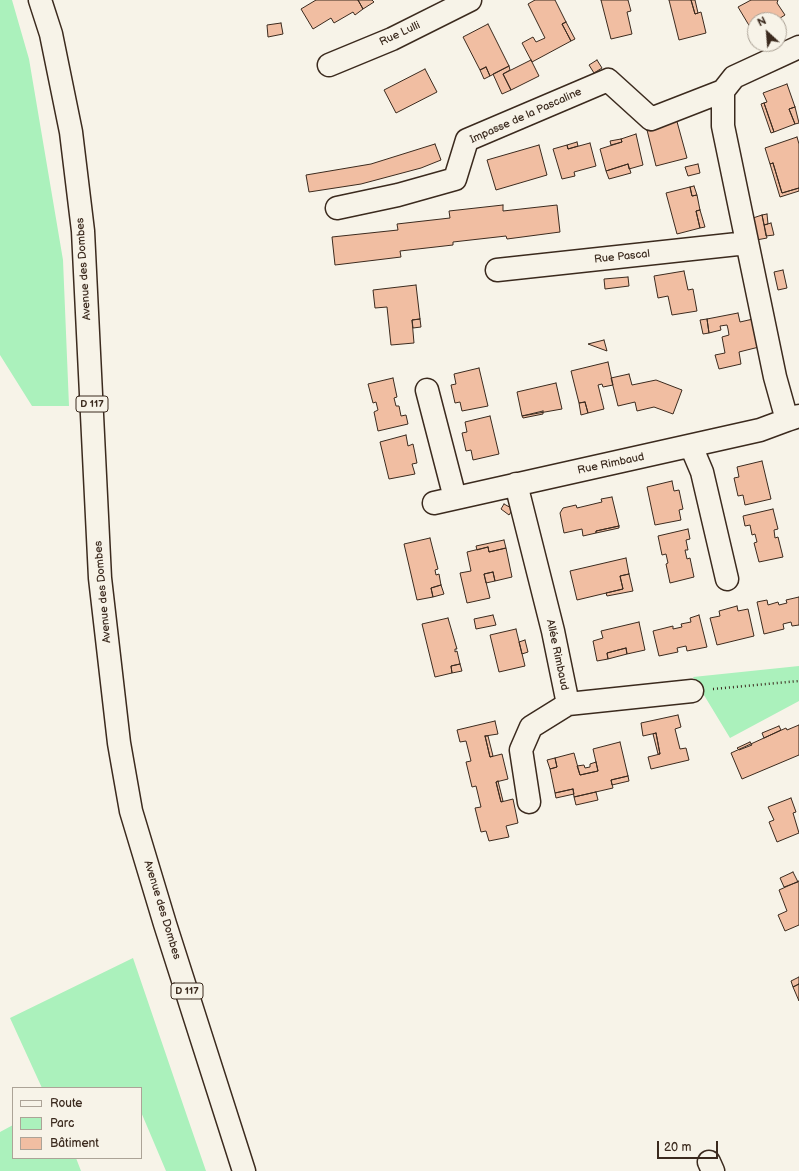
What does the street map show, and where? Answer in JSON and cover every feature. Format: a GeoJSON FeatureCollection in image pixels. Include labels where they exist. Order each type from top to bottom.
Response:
{"type":"FeatureCollection","features":[{"type":"Feature","properties":{"kind":"street","name":"Avenue des Dombes"},"geometry":{"type":"LineString","coordinates":[[40,0],[51,34],[71,132],[83,231],[100,578],[119,743],[131,811],[165,924],[244,1171]]}},
{"type":"Feature","properties":{"kind":"street","name":"Rue Lulli"},"geometry":{"type":"LineString","coordinates":[[329,65],[392,39],[470,0]]}},
{"type":"Feature","properties":{"kind":"street"},"geometry":{"type":"LineString","coordinates":[[793,418],[775,377],[723,126],[723,91],[734,77],[799,47]]}},
{"type":"Feature","properties":{"kind":"street","name":"Impasse de la Pascaline"},"geometry":{"type":"LineString","coordinates":[[337,208],[398,195],[454,179],[467,140],[608,80],[652,119],[723,91]]}},
{"type":"Feature","properties":{"kind":"street","name":"Rue Pascal"},"geometry":{"type":"LineString","coordinates":[[497,270],[747,243]]}},
{"type":"Feature","properties":{"kind":"street"},"geometry":{"type":"LineString","coordinates":[[427,390],[455,498]]}},
{"type":"Feature","properties":{"kind":"street","name":"Rue Rimbaud"},"geometry":{"type":"LineString","coordinates":[[434,503],[760,430],[793,418]]}},
{"type":"Feature","properties":{"kind":"street"},"geometry":{"type":"LineString","coordinates":[[691,446],[702,472],[727,579]]}},
{"type":"Feature","properties":{"kind":"street","name":"Allée Rimbaud"},"geometry":{"type":"LineString","coordinates":[[516,484],[553,632],[568,704],[692,691]]}},
{"type":"Feature","properties":{"kind":"street"},"geometry":{"type":"LineString","coordinates":[[530,802],[521,750],[531,727],[568,704]]}},
{"type":"Feature","properties":{"kind":"path"},"geometry":{"type":"LineString","coordinates":[[692,691],[799,681]]}},
{"type":"Feature","properties":{"kind":"green space"},"geometry":{"type":"Polygon","coordinates":[[[0,0],[12,0],[29,59],[63,260],[69,406],[32,406],[0,355],[0,0]]]}},
{"type":"Feature","properties":{"kind":"green space"},"geometry":{"type":"Polygon","coordinates":[[[799,666],[799,701],[730,738],[693,677],[799,666]]]}},
{"type":"Feature","properties":{"kind":"green space"},"geometry":{"type":"Polygon","coordinates":[[[133,958],[206,1171],[166,1171],[142,1114],[142,1087],[42,1087],[10,1018],[133,958]]]}},
{"type":"Feature","properties":{"kind":"green space"},"geometry":{"type":"Polygon","coordinates":[[[12,1126],[12,1159],[76,1159],[81,1171],[0,1171],[0,1132],[12,1126]]]}},
{"type":"Feature","properties":{"kind":"building"},"geometry":{"type":"Polygon","coordinates":[[[316,0],[358,0],[363,9],[355,15],[353,12],[334,23],[331,18],[313,29],[301,9],[316,0]]]}},
{"type":"Feature","properties":{"kind":"building"},"geometry":{"type":"Polygon","coordinates":[[[358,0],[372,0],[374,2],[363,9],[358,0]]]}},
{"type":"Feature","properties":{"kind":"building"},"geometry":{"type":"Polygon","coordinates":[[[535,0],[555,0],[566,22],[562,24],[571,41],[532,62],[522,43],[533,37],[536,42],[545,38],[528,4],[535,0]]]}},
{"type":"Feature","properties":{"kind":"building"},"geometry":{"type":"Polygon","coordinates":[[[601,0],[628,0],[631,11],[627,12],[632,34],[611,39],[601,0]]]}},
{"type":"Feature","properties":{"kind":"building"},"geometry":{"type":"Polygon","coordinates":[[[669,0],[691,0],[695,14],[701,12],[706,33],[679,40],[669,0]]]}},
{"type":"Feature","properties":{"kind":"building"},"geometry":{"type":"Polygon","coordinates":[[[691,0],[695,0],[698,13],[695,14],[691,0]]]}},
{"type":"Feature","properties":{"kind":"building"},"geometry":{"type":"Polygon","coordinates":[[[751,0],[778,0],[777,3],[783,12],[747,12],[747,22],[738,7],[751,0]]]}},
{"type":"Feature","properties":{"kind":"building"},"geometry":{"type":"Polygon","coordinates":[[[566,22],[575,39],[571,41],[562,24],[566,22]]]}},
{"type":"Feature","properties":{"kind":"building"},"geometry":{"type":"Polygon","coordinates":[[[281,23],[283,34],[268,37],[267,25],[281,23]]]}},
{"type":"Feature","properties":{"kind":"building"},"geometry":{"type":"Polygon","coordinates":[[[488,24],[509,66],[490,76],[486,67],[480,70],[463,37],[488,24]]]}},
{"type":"Feature","properties":{"kind":"building"},"geometry":{"type":"Polygon","coordinates":[[[531,60],[539,76],[511,90],[503,74],[531,60]]]}},
{"type":"Feature","properties":{"kind":"building"},"geometry":{"type":"Polygon","coordinates":[[[597,60],[602,68],[594,73],[589,65],[597,60]]]}},
{"type":"Feature","properties":{"kind":"building"},"geometry":{"type":"Polygon","coordinates":[[[509,66],[510,70],[503,74],[511,90],[502,94],[493,74],[509,66]]]}},
{"type":"Feature","properties":{"kind":"building"},"geometry":{"type":"Polygon","coordinates":[[[486,67],[490,76],[484,79],[480,70],[486,67]]]}},
{"type":"Feature","properties":{"kind":"building"},"geometry":{"type":"Polygon","coordinates":[[[425,69],[437,92],[396,113],[384,90],[425,69]]]}},
{"type":"Feature","properties":{"kind":"building"},"geometry":{"type":"Polygon","coordinates":[[[787,84],[795,107],[789,109],[795,124],[774,132],[764,103],[767,102],[763,93],[787,84]]]}},
{"type":"Feature","properties":{"kind":"building"},"geometry":{"type":"Polygon","coordinates":[[[764,103],[774,132],[771,133],[761,104],[764,103]]]}},
{"type":"Feature","properties":{"kind":"building"},"geometry":{"type":"Polygon","coordinates":[[[795,107],[799,123],[795,124],[789,109],[795,107]]]}},
{"type":"Feature","properties":{"kind":"building"},"geometry":{"type":"Polygon","coordinates":[[[676,118],[687,158],[656,166],[646,126],[676,118]]]}},
{"type":"Feature","properties":{"kind":"building"},"geometry":{"type":"Polygon","coordinates":[[[636,134],[643,165],[629,169],[628,164],[606,171],[600,149],[622,142],[621,139],[636,134]]]}},
{"type":"Feature","properties":{"kind":"building"},"geometry":{"type":"Polygon","coordinates":[[[797,137],[799,144],[799,188],[782,193],[773,163],[770,164],[765,148],[797,137]]]}},
{"type":"Feature","properties":{"kind":"building"},"geometry":{"type":"Polygon","coordinates":[[[621,139],[622,142],[611,145],[610,141],[621,139]]]}},
{"type":"Feature","properties":{"kind":"building"},"geometry":{"type":"Polygon","coordinates":[[[577,142],[578,146],[568,149],[567,145],[577,142]]]}},
{"type":"Feature","properties":{"kind":"building"},"geometry":{"type":"Polygon","coordinates":[[[590,143],[596,166],[574,172],[575,176],[562,179],[553,149],[567,145],[568,149],[590,143]]]}},
{"type":"Feature","properties":{"kind":"building"},"geometry":{"type":"Polygon","coordinates":[[[435,144],[441,160],[421,168],[361,184],[309,192],[306,175],[371,164],[435,144]]]}},
{"type":"Feature","properties":{"kind":"building"},"geometry":{"type":"Polygon","coordinates":[[[539,145],[547,175],[496,190],[487,160],[539,145]]]}},
{"type":"Feature","properties":{"kind":"building"},"geometry":{"type":"Polygon","coordinates":[[[773,163],[782,193],[799,188],[799,191],[780,197],[770,164],[773,163]]]}},
{"type":"Feature","properties":{"kind":"building"},"geometry":{"type":"Polygon","coordinates":[[[628,164],[631,173],[609,179],[606,171],[628,164]]]}},
{"type":"Feature","properties":{"kind":"building"},"geometry":{"type":"Polygon","coordinates":[[[698,164],[700,173],[688,176],[685,167],[698,164]]]}},
{"type":"Feature","properties":{"kind":"building"},"geometry":{"type":"Polygon","coordinates":[[[694,186],[697,195],[692,196],[690,187],[694,186]]]}},
{"type":"Feature","properties":{"kind":"building"},"geometry":{"type":"Polygon","coordinates":[[[690,187],[692,196],[697,195],[700,210],[696,211],[700,228],[677,234],[666,193],[690,187]]]}},
{"type":"Feature","properties":{"kind":"building"},"geometry":{"type":"Polygon","coordinates":[[[503,205],[503,211],[557,205],[560,232],[507,239],[506,236],[453,242],[453,245],[400,251],[401,257],[335,265],[332,237],[398,230],[397,224],[450,218],[449,211],[503,205]]]}},
{"type":"Feature","properties":{"kind":"building"},"geometry":{"type":"Polygon","coordinates":[[[700,210],[705,227],[700,228],[696,211],[700,210]]]}},
{"type":"Feature","properties":{"kind":"building"},"geometry":{"type":"Polygon","coordinates":[[[767,214],[768,224],[764,225],[762,215],[767,214]]]}},
{"type":"Feature","properties":{"kind":"building"},"geometry":{"type":"Polygon","coordinates":[[[762,215],[767,238],[751,241],[747,220],[762,215]]]}},
{"type":"Feature","properties":{"kind":"building"},"geometry":{"type":"Polygon","coordinates":[[[771,223],[774,235],[766,236],[764,225],[771,223]]]}},
{"type":"Feature","properties":{"kind":"building"},"geometry":{"type":"Polygon","coordinates":[[[783,270],[787,288],[778,290],[774,272],[783,270]]]}},
{"type":"Feature","properties":{"kind":"building"},"geometry":{"type":"Polygon","coordinates":[[[684,271],[688,290],[693,289],[697,311],[672,315],[668,296],[658,298],[654,276],[684,271]]]}},
{"type":"Feature","properties":{"kind":"building"},"geometry":{"type":"Polygon","coordinates":[[[628,277],[629,286],[605,289],[604,279],[628,277]]]}},
{"type":"Feature","properties":{"kind":"building"},"geometry":{"type":"Polygon","coordinates":[[[416,285],[420,319],[412,320],[414,343],[391,345],[387,307],[375,308],[373,290],[416,285]]]}},
{"type":"Feature","properties":{"kind":"building"},"geometry":{"type":"Polygon","coordinates":[[[738,313],[740,322],[753,319],[759,347],[739,352],[741,364],[719,369],[715,355],[725,353],[722,337],[729,335],[728,329],[727,325],[720,326],[721,330],[709,333],[707,319],[738,313]]]}},
{"type":"Feature","properties":{"kind":"building"},"geometry":{"type":"Polygon","coordinates":[[[420,319],[421,327],[413,328],[412,320],[420,319]]]}},
{"type":"Feature","properties":{"kind":"building"},"geometry":{"type":"Polygon","coordinates":[[[707,319],[709,333],[703,334],[700,320],[707,319]]]}},
{"type":"Feature","properties":{"kind":"building"},"geometry":{"type":"Polygon","coordinates":[[[604,340],[607,351],[588,344],[604,340]]]}},
{"type":"Feature","properties":{"kind":"building"},"geometry":{"type":"Polygon","coordinates":[[[608,362],[613,385],[603,387],[602,384],[598,385],[604,409],[588,413],[585,402],[579,403],[571,371],[608,362]]]}},
{"type":"Feature","properties":{"kind":"building"},"geometry":{"type":"Polygon","coordinates":[[[479,368],[488,406],[462,411],[460,402],[455,403],[451,385],[456,384],[454,374],[479,368]]]}},
{"type":"Feature","properties":{"kind":"building"},"geometry":{"type":"Polygon","coordinates":[[[629,374],[632,385],[656,380],[682,390],[673,414],[654,407],[637,411],[635,402],[618,406],[611,378],[629,374]]]}},
{"type":"Feature","properties":{"kind":"building"},"geometry":{"type":"Polygon","coordinates":[[[393,378],[397,397],[394,398],[396,406],[399,406],[401,416],[406,415],[408,424],[378,431],[374,412],[378,410],[376,402],[373,403],[368,384],[393,378]]]}},
{"type":"Feature","properties":{"kind":"building"},"geometry":{"type":"Polygon","coordinates":[[[556,383],[562,409],[522,416],[517,392],[556,383]]]}},
{"type":"Feature","properties":{"kind":"building"},"geometry":{"type":"Polygon","coordinates":[[[585,402],[588,413],[581,415],[579,403],[585,402]]]}},
{"type":"Feature","properties":{"kind":"building"},"geometry":{"type":"Polygon","coordinates":[[[543,411],[543,414],[523,418],[522,416],[543,411]]]}},
{"type":"Feature","properties":{"kind":"building"},"geometry":{"type":"Polygon","coordinates":[[[490,416],[499,454],[473,460],[471,450],[466,451],[462,433],[467,432],[465,422],[490,416]]]}},
{"type":"Feature","properties":{"kind":"building"},"geometry":{"type":"Polygon","coordinates":[[[406,435],[408,446],[413,444],[417,463],[412,464],[415,474],[389,479],[380,442],[406,435]]]}},
{"type":"Feature","properties":{"kind":"building"},"geometry":{"type":"Polygon","coordinates":[[[762,461],[771,499],[745,505],[743,495],[738,496],[734,478],[739,477],[737,467],[762,461]]]}},
{"type":"Feature","properties":{"kind":"building"},"geometry":{"type":"Polygon","coordinates":[[[672,481],[674,491],[679,490],[683,509],[679,510],[681,520],[655,525],[647,487],[672,481]]]}},
{"type":"Feature","properties":{"kind":"building"},"geometry":{"type":"Polygon","coordinates":[[[612,497],[619,526],[596,531],[596,533],[583,536],[582,529],[564,533],[560,513],[563,508],[576,505],[577,508],[602,502],[601,499],[612,497]]]}},
{"type":"Feature","properties":{"kind":"building"},"geometry":{"type":"Polygon","coordinates":[[[504,504],[513,509],[509,515],[501,509],[504,504]]]}},
{"type":"Feature","properties":{"kind":"building"},"geometry":{"type":"Polygon","coordinates":[[[773,509],[778,529],[774,530],[775,538],[778,537],[783,557],[759,562],[754,543],[757,542],[755,534],[752,535],[750,525],[745,526],[743,516],[773,509]]]}},
{"type":"Feature","properties":{"kind":"building"},"geometry":{"type":"Polygon","coordinates":[[[619,526],[619,528],[596,533],[596,531],[619,526]]]}},
{"type":"Feature","properties":{"kind":"building"},"geometry":{"type":"Polygon","coordinates":[[[688,529],[690,539],[686,540],[688,550],[685,550],[687,559],[690,558],[694,577],[670,583],[666,564],[668,563],[666,554],[662,555],[658,536],[688,529]]]}},
{"type":"Feature","properties":{"kind":"building"},"geometry":{"type":"Polygon","coordinates":[[[430,538],[438,569],[435,570],[436,575],[439,574],[441,585],[431,588],[433,597],[417,600],[404,544],[430,538]]]}},
{"type":"Feature","properties":{"kind":"building"},"geometry":{"type":"Polygon","coordinates":[[[504,540],[506,548],[489,552],[488,547],[477,550],[476,546],[504,540]]]}},
{"type":"Feature","properties":{"kind":"building"},"geometry":{"type":"Polygon","coordinates":[[[488,547],[489,552],[506,548],[512,577],[495,581],[493,572],[484,574],[490,598],[467,603],[460,573],[471,571],[467,552],[488,547]]]}},
{"type":"Feature","properties":{"kind":"building"},"geometry":{"type":"Polygon","coordinates":[[[626,558],[629,574],[620,576],[623,589],[577,600],[570,571],[626,558]]]}},
{"type":"Feature","properties":{"kind":"building"},"geometry":{"type":"Polygon","coordinates":[[[493,572],[495,581],[486,583],[484,574],[493,572]]]}},
{"type":"Feature","properties":{"kind":"building"},"geometry":{"type":"Polygon","coordinates":[[[629,574],[633,591],[607,596],[606,593],[623,589],[620,576],[629,574]]]}},
{"type":"Feature","properties":{"kind":"building"},"geometry":{"type":"Polygon","coordinates":[[[441,585],[444,594],[433,597],[431,588],[441,585]]]}},
{"type":"Feature","properties":{"kind":"building"},"geometry":{"type":"Polygon","coordinates":[[[799,597],[799,625],[792,626],[791,622],[783,624],[784,629],[764,634],[757,602],[767,600],[768,605],[778,602],[779,605],[787,603],[786,600],[799,597]]]}},
{"type":"Feature","properties":{"kind":"building"},"geometry":{"type":"Polygon","coordinates":[[[737,606],[738,611],[748,609],[754,636],[717,645],[710,618],[720,616],[719,611],[737,606]]]}},
{"type":"Feature","properties":{"kind":"building"},"geometry":{"type":"Polygon","coordinates":[[[493,615],[496,625],[476,629],[474,619],[493,615]]]}},
{"type":"Feature","properties":{"kind":"building"},"geometry":{"type":"Polygon","coordinates":[[[699,615],[707,647],[687,651],[686,646],[677,648],[678,652],[659,656],[653,631],[673,626],[673,629],[682,627],[681,624],[691,622],[690,618],[699,615]]]}},
{"type":"Feature","properties":{"kind":"building"},"geometry":{"type":"Polygon","coordinates":[[[448,618],[457,649],[455,649],[455,652],[457,651],[460,664],[451,666],[452,673],[435,677],[422,624],[448,618]]]}},
{"type":"Feature","properties":{"kind":"building"},"geometry":{"type":"Polygon","coordinates":[[[639,622],[645,650],[627,654],[626,648],[607,653],[608,659],[597,661],[593,641],[603,638],[601,631],[639,622]]]}},
{"type":"Feature","properties":{"kind":"building"},"geometry":{"type":"Polygon","coordinates":[[[516,629],[525,666],[499,672],[490,635],[516,629]]]}},
{"type":"Feature","properties":{"kind":"building"},"geometry":{"type":"Polygon","coordinates":[[[525,640],[528,652],[522,654],[519,642],[525,640]]]}},
{"type":"Feature","properties":{"kind":"building"},"geometry":{"type":"Polygon","coordinates":[[[626,648],[627,654],[608,659],[607,653],[626,648]]]}},
{"type":"Feature","properties":{"kind":"building"},"geometry":{"type":"Polygon","coordinates":[[[460,664],[462,671],[452,673],[451,666],[460,664]]]}},
{"type":"Feature","properties":{"kind":"building"},"geometry":{"type":"Polygon","coordinates":[[[678,715],[681,727],[675,729],[680,749],[686,748],[689,760],[651,769],[648,757],[660,754],[656,733],[643,736],[641,723],[678,715]]]}},
{"type":"Feature","properties":{"kind":"building"},"geometry":{"type":"Polygon","coordinates":[[[495,721],[498,734],[485,736],[490,757],[502,754],[508,779],[496,782],[501,802],[513,799],[518,823],[506,826],[509,837],[489,841],[486,831],[481,832],[475,808],[481,807],[476,786],[472,787],[466,762],[471,761],[466,741],[460,742],[457,730],[495,721]]]}},
{"type":"Feature","properties":{"kind":"building"},"geometry":{"type":"Polygon","coordinates":[[[799,725],[799,755],[742,779],[731,753],[786,728],[787,730],[799,725]]]}},
{"type":"Feature","properties":{"kind":"building"},"geometry":{"type":"Polygon","coordinates":[[[779,726],[781,730],[764,738],[762,733],[779,726]]]}},
{"type":"Feature","properties":{"kind":"building"},"geometry":{"type":"Polygon","coordinates":[[[656,733],[660,754],[658,754],[653,734],[656,733]]]}},
{"type":"Feature","properties":{"kind":"building"},"geometry":{"type":"Polygon","coordinates":[[[485,736],[488,736],[493,756],[490,757],[485,736]]]}},
{"type":"Feature","properties":{"kind":"building"},"geometry":{"type":"Polygon","coordinates":[[[620,742],[628,776],[611,780],[613,788],[574,797],[573,789],[555,793],[550,769],[557,767],[555,758],[574,753],[580,775],[598,771],[593,749],[620,742]]]}},
{"type":"Feature","properties":{"kind":"building"},"geometry":{"type":"Polygon","coordinates":[[[750,742],[752,745],[739,750],[737,748],[750,742]]]}},
{"type":"Feature","properties":{"kind":"building"},"geometry":{"type":"Polygon","coordinates":[[[555,758],[557,767],[550,769],[547,760],[555,758]]]}},
{"type":"Feature","properties":{"kind":"building"},"geometry":{"type":"Polygon","coordinates":[[[596,762],[598,771],[580,775],[577,766],[584,765],[585,768],[590,767],[590,764],[596,762]]]}},
{"type":"Feature","properties":{"kind":"building"},"geometry":{"type":"Polygon","coordinates":[[[628,776],[629,781],[612,785],[611,780],[628,776]]]}},
{"type":"Feature","properties":{"kind":"building"},"geometry":{"type":"Polygon","coordinates":[[[498,781],[503,801],[501,802],[496,782],[498,781]]]}},
{"type":"Feature","properties":{"kind":"building"},"geometry":{"type":"Polygon","coordinates":[[[573,789],[574,794],[556,798],[555,793],[573,789]]]}},
{"type":"Feature","properties":{"kind":"building"},"geometry":{"type":"Polygon","coordinates":[[[596,792],[598,800],[576,805],[574,797],[596,792]]]}},
{"type":"Feature","properties":{"kind":"building"},"geometry":{"type":"Polygon","coordinates":[[[791,798],[796,812],[793,813],[799,833],[777,842],[769,822],[774,820],[768,807],[791,798]]]}},
{"type":"Feature","properties":{"kind":"building"},"geometry":{"type":"Polygon","coordinates":[[[793,872],[798,882],[784,887],[780,878],[793,872]]]}},
{"type":"Feature","properties":{"kind":"building"},"geometry":{"type":"Polygon","coordinates":[[[799,881],[799,925],[785,931],[778,915],[787,911],[779,890],[799,881]]]}},
{"type":"Feature","properties":{"kind":"building"},"geometry":{"type":"Polygon","coordinates":[[[799,977],[799,984],[793,987],[791,981],[799,977]]]}},
{"type":"Feature","properties":{"kind":"building"},"geometry":{"type":"Polygon","coordinates":[[[799,984],[799,1001],[793,987],[799,984]]]}}]}
